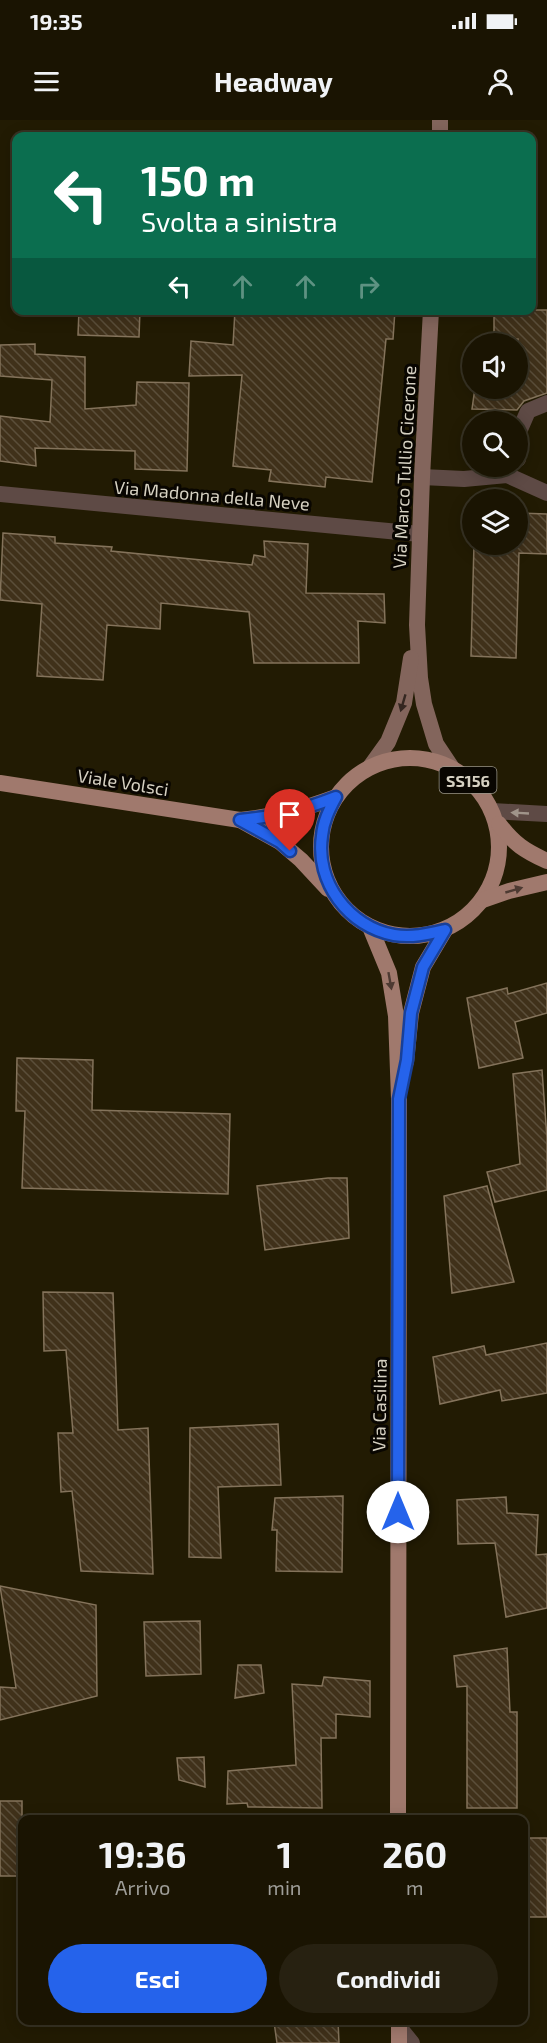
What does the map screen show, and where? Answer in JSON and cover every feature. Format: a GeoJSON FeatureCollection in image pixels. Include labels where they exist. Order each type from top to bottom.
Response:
{"type":"FeatureCollection","features":[{"type":"Feature","properties":{"kind":"main road","name":"Via Marco Tullio Cicerone"},"geometry":{"type":"LineString","coordinates":[[431,315],[417,625],[424,704],[436,744],[452,768]]}},
{"type":"Feature","properties":{"kind":"main road","name":"Via Marco Tullio Cicerone"},"geometry":{"type":"LineString","coordinates":[[370,767],[388,742],[404,704],[417,625]]}},
{"type":"Feature","properties":{"kind":"main road","name":"SS156"},"geometry":{"type":"LineString","coordinates":[[493,815],[500,841],[496,872],[483,900],[466,918],[445,930],[420,936],[394,935],[370,927],[351,915],[337,898],[327,879],[321,858],[321,837],[326,816],[336,797],[345,785],[370,767],[397,758],[425,758],[452,768],[476,786],[511,840],[524,850],[547,861]]}},
{"type":"Feature","properties":{"kind":"main road","name":"Viale Volsci"},"geometry":{"type":"LineString","coordinates":[[0,783],[240,820],[275,817],[336,797]]}},
{"type":"Feature","properties":{"kind":"main road","name":"Viale Volsci"},"geometry":{"type":"LineString","coordinates":[[240,820],[280,842],[301,860],[337,898]]}},
{"type":"Feature","properties":{"kind":"main road","name":"SS156"},"geometry":{"type":"LineString","coordinates":[[483,900],[547,882]]}},
{"type":"Feature","properties":{"kind":"main road","name":"Via Casilina"},"geometry":{"type":"LineString","coordinates":[[370,927],[389,973],[396,1016],[399,1099],[399,1815]]}},
{"type":"Feature","properties":{"kind":"main road","name":"Via Casilina"},"geometry":{"type":"LineString","coordinates":[[399,1099],[407,1060],[411,1013],[423,967],[445,930]]}},
{"type":"Feature","properties":{"kind":"street"},"geometry":{"type":"LineString","coordinates":[[528,411],[547,403]]}},
{"type":"Feature","properties":{"kind":"street"},"geometry":{"type":"LineString","coordinates":[[422,477],[464,479],[476,477]]}},
{"type":"Feature","properties":{"kind":"street"},"geometry":{"type":"LineString","coordinates":[[520,477],[547,493]]}},
{"type":"Feature","properties":{"kind":"street","name":"Via Madonna della Neve"},"geometry":{"type":"LineString","coordinates":[[0,494],[420,534]]}},
{"type":"Feature","properties":{"kind":"street"},"geometry":{"type":"LineString","coordinates":[[493,815],[547,814]]}},
{"type":"Feature","properties":{"kind":"street"},"geometry":{"type":"LineString","coordinates":[[399,2030],[412,2043]]}},
{"type":"Feature","properties":{"kind":"building"},"geometry":{"type":"Polygon","coordinates":[[[536,310],[547,310],[547,393],[524,401],[517,410],[472,409],[473,399],[528,399],[528,333],[494,333],[494,315],[536,315],[536,310]]]}},
{"type":"Feature","properties":{"kind":"building"},"geometry":{"type":"Polygon","coordinates":[[[79,315],[140,315],[139,337],[78,335],[79,315]]]}},
{"type":"Feature","properties":{"kind":"building"},"geometry":{"type":"Polygon","coordinates":[[[235,315],[395,315],[393,339],[386,339],[372,482],[326,477],[325,487],[269,481],[271,470],[233,466],[242,375],[189,376],[191,341],[233,345],[235,315]]]}},
{"type":"Feature","properties":{"kind":"building"},"geometry":{"type":"Polygon","coordinates":[[[35,344],[35,354],[85,357],[85,409],[136,405],[137,382],[189,383],[187,471],[135,469],[135,451],[35,448],[36,466],[0,461],[0,416],[50,422],[52,380],[0,376],[0,345],[35,344]]]}},
{"type":"Feature","properties":{"kind":"building"},"geometry":{"type":"Polygon","coordinates":[[[528,513],[547,514],[547,554],[528,553],[528,513]]]}},
{"type":"Feature","properties":{"kind":"building"},"geometry":{"type":"Polygon","coordinates":[[[3,533],[55,537],[55,543],[112,547],[111,551],[252,565],[254,555],[265,557],[264,541],[308,544],[306,593],[384,594],[385,623],[358,621],[359,663],[254,663],[249,612],[161,603],[160,629],[107,625],[103,680],[37,676],[42,604],[0,600],[3,533]]]}},
{"type":"Feature","properties":{"kind":"building"},"geometry":{"type":"Polygon","coordinates":[[[474,555],[519,555],[516,658],[471,656],[474,555]]]}},
{"type":"Feature","properties":{"kind":"building"},"geometry":{"type":"Polygon","coordinates":[[[547,983],[547,1013],[515,1022],[523,1058],[479,1068],[467,998],[507,988],[508,994],[547,983]]]}},
{"type":"Feature","properties":{"kind":"building"},"geometry":{"type":"Polygon","coordinates":[[[17,1058],[93,1060],[92,1110],[230,1114],[228,1194],[22,1188],[25,1111],[16,1111],[17,1058]]]}},
{"type":"Feature","properties":{"kind":"building"},"geometry":{"type":"Polygon","coordinates":[[[542,1070],[547,1138],[547,1190],[495,1202],[487,1172],[520,1164],[513,1074],[542,1070]]]}},
{"type":"Feature","properties":{"kind":"building"},"geometry":{"type":"Polygon","coordinates":[[[347,1178],[349,1238],[265,1250],[257,1186],[347,1178]]]}},
{"type":"Feature","properties":{"kind":"building"},"geometry":{"type":"Polygon","coordinates":[[[487,1186],[514,1282],[452,1293],[444,1196],[487,1186]]]}},
{"type":"Feature","properties":{"kind":"building"},"geometry":{"type":"Polygon","coordinates":[[[43,1292],[113,1293],[118,1430],[148,1428],[153,1574],[81,1571],[72,1491],[61,1492],[58,1433],[73,1433],[66,1350],[44,1351],[43,1292]]]}},
{"type":"Feature","properties":{"kind":"building"},"geometry":{"type":"Polygon","coordinates":[[[547,1343],[547,1393],[502,1401],[500,1390],[440,1404],[433,1357],[484,1346],[486,1355],[547,1343]]]}},
{"type":"Feature","properties":{"kind":"building"},"geometry":{"type":"Polygon","coordinates":[[[278,1424],[281,1485],[218,1487],[221,1558],[189,1557],[190,1428],[278,1424]]]}},
{"type":"Feature","properties":{"kind":"building"},"geometry":{"type":"Polygon","coordinates":[[[343,1496],[342,1572],[276,1571],[277,1530],[272,1530],[275,1498],[343,1496]]]}},
{"type":"Feature","properties":{"kind":"building"},"geometry":{"type":"Polygon","coordinates":[[[506,1497],[507,1513],[538,1515],[536,1555],[547,1554],[547,1608],[506,1617],[495,1543],[458,1544],[457,1500],[506,1497]]]}},
{"type":"Feature","properties":{"kind":"building"},"geometry":{"type":"Polygon","coordinates":[[[0,1586],[96,1605],[97,1696],[0,1720],[0,1687],[16,1688],[0,1586]]]}},
{"type":"Feature","properties":{"kind":"building"},"geometry":{"type":"Polygon","coordinates":[[[200,1621],[201,1674],[146,1676],[144,1622],[200,1621]]]}},
{"type":"Feature","properties":{"kind":"building"},"geometry":{"type":"Polygon","coordinates":[[[507,1648],[510,1712],[517,1712],[517,1808],[467,1808],[467,1686],[457,1687],[454,1656],[507,1648]]]}},
{"type":"Feature","properties":{"kind":"building"},"geometry":{"type":"Polygon","coordinates":[[[238,1665],[261,1665],[264,1693],[235,1698],[238,1665]]]}},
{"type":"Feature","properties":{"kind":"building"},"geometry":{"type":"Polygon","coordinates":[[[324,1677],[370,1681],[370,1717],[336,1714],[336,1738],[321,1738],[322,1808],[248,1807],[247,1803],[227,1804],[228,1771],[296,1765],[292,1684],[322,1686],[324,1677]]]}},
{"type":"Feature","properties":{"kind":"building"},"geometry":{"type":"Polygon","coordinates":[[[204,1757],[205,1787],[179,1780],[177,1758],[204,1757]]]}},
{"type":"Feature","properties":{"kind":"building"},"geometry":{"type":"Polygon","coordinates":[[[0,1801],[22,1801],[22,1815],[18,1815],[18,1876],[0,1876],[0,1801]]]}},
{"type":"Feature","properties":{"kind":"building"},"geometry":{"type":"Polygon","coordinates":[[[528,1838],[547,1838],[547,1917],[528,1917],[528,1838]]]}},
{"type":"Feature","properties":{"kind":"building"},"geometry":{"type":"Polygon","coordinates":[[[274,2025],[338,2025],[339,2043],[277,2043],[274,2025]]]}},
{"type":"Feature","properties":{"kind":"route"},"geometry":{"type":"LineString","coordinates":[[290,851],[280,842],[240,820],[275,817],[336,797],[326,816],[321,837],[321,858],[327,879],[337,898],[351,915],[370,927],[394,935],[420,936],[445,930],[423,967],[411,1013],[407,1060],[399,1099],[398,1512]]}}]}
